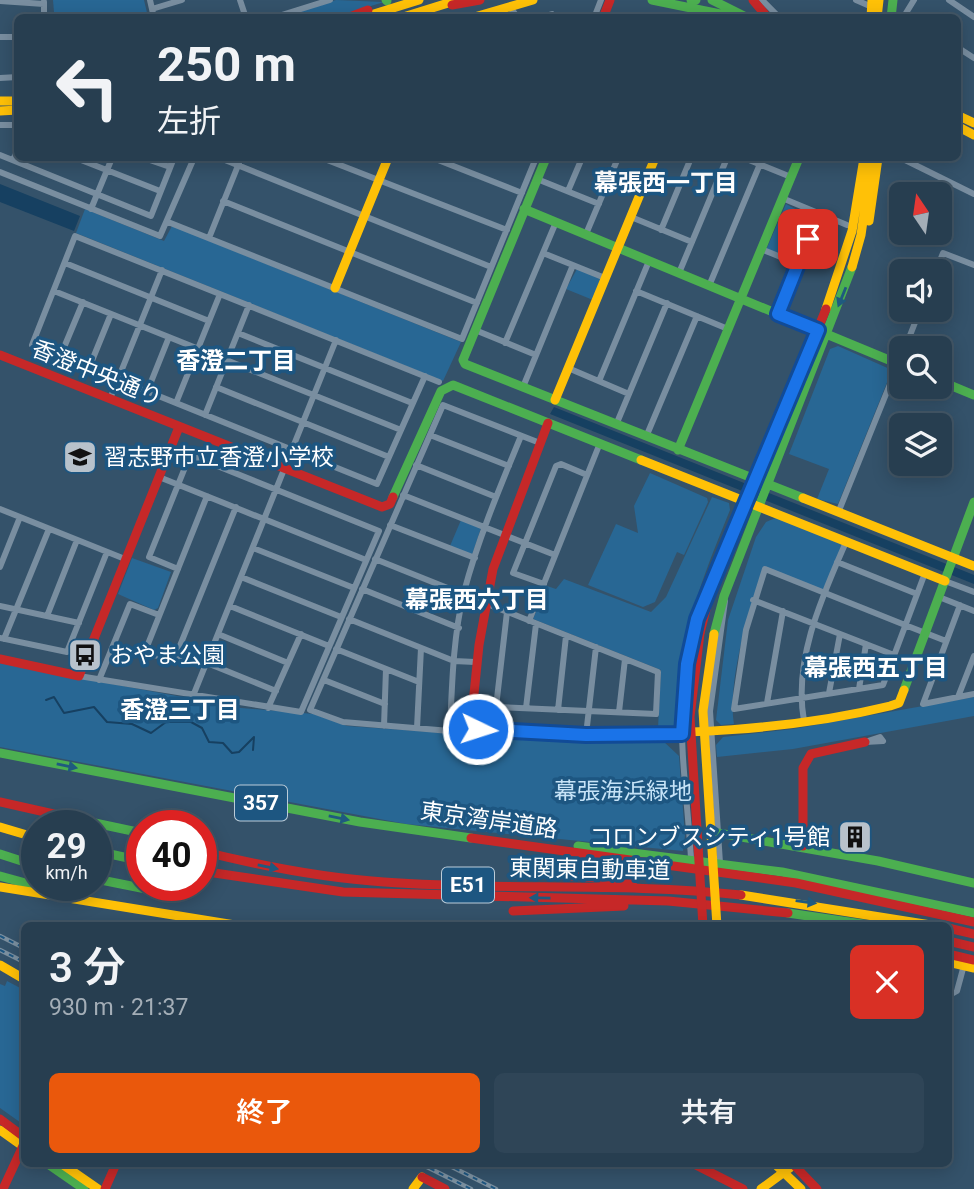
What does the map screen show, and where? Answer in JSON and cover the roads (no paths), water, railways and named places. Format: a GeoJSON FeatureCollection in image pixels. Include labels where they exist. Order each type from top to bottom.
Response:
{"type":"FeatureCollection","features":[{"type":"Feature","properties":{"kind":"main road"},"geometry":{"type":"LineString","coordinates":[[358,14],[397,0]]}},
{"type":"Feature","properties":{"kind":"main road"},"geometry":{"type":"LineString","coordinates":[[374,14],[419,0]]}},
{"type":"Feature","properties":{"kind":"main road"},"geometry":{"type":"LineString","coordinates":[[414,14],[458,0]]}},
{"type":"Feature","properties":{"kind":"main road"},"geometry":{"type":"LineString","coordinates":[[427,10],[480,0]]}},
{"type":"Feature","properties":{"kind":"main road"},"geometry":{"type":"LineString","coordinates":[[494,14],[533,0]]}},
{"type":"Feature","properties":{"kind":"main road"},"geometry":{"type":"LineString","coordinates":[[652,0],[673,6],[730,14]]}},
{"type":"Feature","properties":{"kind":"main road"},"geometry":{"type":"LineString","coordinates":[[712,0],[740,14]]}},
{"type":"Feature","properties":{"kind":"main road"},"geometry":{"type":"LineString","coordinates":[[753,0],[765,14]]}},
{"type":"Feature","properties":{"kind":"main road"},"geometry":{"type":"LineString","coordinates":[[335,288],[387,161]]}},
{"type":"Feature","properties":{"kind":"main road"},"geometry":{"type":"LineString","coordinates":[[544,161],[463,362],[767,487],[974,566]]}},
{"type":"Feature","properties":{"kind":"main road"},"geometry":{"type":"LineString","coordinates":[[555,400],[654,161]]}},
{"type":"Feature","properties":{"kind":"main road"},"geometry":{"type":"LineString","coordinates":[[678,450],[798,161]]}},
{"type":"Feature","properties":{"kind":"main road"},"geometry":{"type":"LineString","coordinates":[[847,253],[847,225],[858,161]]}},
{"type":"Feature","properties":{"kind":"main road"},"geometry":{"type":"LineString","coordinates":[[861,235],[864,161]]}},
{"type":"Feature","properties":{"kind":"main road"},"geometry":{"type":"LineString","coordinates":[[717,922],[703,711],[714,634],[724,596],[823,332],[861,206],[871,161]]}},
{"type":"Feature","properties":{"kind":"main road"},"geometry":{"type":"LineString","coordinates":[[703,922],[690,717],[700,633],[710,594],[748,501],[849,279],[861,235],[872,208],[878,161]]}},
{"type":"Feature","properties":{"kind":"main road"},"geometry":{"type":"LineString","coordinates":[[524,209],[889,357]]}},
{"type":"Feature","properties":{"kind":"main road","name":"香澄中央通り"},"geometry":{"type":"LineString","coordinates":[[0,355],[377,507],[390,504],[445,387],[453,385],[548,423]]}},
{"type":"Feature","properties":{"kind":"main road"},"geometry":{"type":"LineString","coordinates":[[952,386],[974,395]]}},
{"type":"Feature","properties":{"kind":"main road"},"geometry":{"type":"LineString","coordinates":[[945,581],[760,505],[548,423],[504,535],[485,603],[475,662],[471,723],[478,729],[586,735],[682,734],[803,721],[899,703],[926,633],[974,502]]}},
{"type":"Feature","properties":{"kind":"main road"},"geometry":{"type":"LineString","coordinates":[[0,659],[79,676],[179,427]]}},
{"type":"Feature","properties":{"kind":"main road"},"geometry":{"type":"LineString","coordinates":[[803,846],[805,760],[811,754],[865,742]]}},
{"type":"Feature","properties":{"kind":"main road","name":"東京湾岸道路"},"geometry":{"type":"LineString","coordinates":[[0,755],[359,822],[796,883],[974,922]]}},
{"type":"Feature","properties":{"kind":"main road"},"geometry":{"type":"LineString","coordinates":[[0,802],[126,829]]}},
{"type":"Feature","properties":{"kind":"main road"},"geometry":{"type":"LineString","coordinates":[[0,827],[21,833]]}},
{"type":"Feature","properties":{"kind":"main road"},"geometry":{"type":"LineString","coordinates":[[718,833],[803,846],[974,883]]}},
{"type":"Feature","properties":{"kind":"main road"},"geometry":{"type":"LineString","coordinates":[[523,844],[533,841],[720,863],[853,885],[974,913]]}},
{"type":"Feature","properties":{"kind":"main road"},"geometry":{"type":"LineString","coordinates":[[0,854],[21,861]]}},
{"type":"Feature","properties":{"kind":"main road","name":"東関東自動車道"},"geometry":{"type":"LineString","coordinates":[[217,855],[280,869],[384,882],[680,890],[833,906],[916,922]]}},
{"type":"Feature","properties":{"kind":"main road","name":"東関東自動車道"},"geometry":{"type":"LineString","coordinates":[[217,874],[299,887],[395,896],[668,901],[731,906],[847,922]]}},
{"type":"Feature","properties":{"kind":"main road"},"geometry":{"type":"LineString","coordinates":[[548,874],[646,882],[680,890]]}},
{"type":"Feature","properties":{"kind":"main road"},"geometry":{"type":"LineString","coordinates":[[0,877],[60,892],[84,902]]}},
{"type":"Feature","properties":{"kind":"main road"},"geometry":{"type":"LineString","coordinates":[[0,887],[215,922]]}},
{"type":"Feature","properties":{"kind":"main road"},"geometry":{"type":"LineString","coordinates":[[513,911],[645,905],[668,901]]}},
{"type":"Feature","properties":{"kind":"main road"},"geometry":{"type":"LineString","coordinates":[[952,929],[974,934]]}},
{"type":"Feature","properties":{"kind":"main road"},"geometry":{"type":"LineString","coordinates":[[952,942],[974,947]]}},
{"type":"Feature","properties":{"kind":"main road"},"geometry":{"type":"LineString","coordinates":[[952,955],[974,960]]}},
{"type":"Feature","properties":{"kind":"main road"},"geometry":{"type":"LineString","coordinates":[[0,965],[21,977]]}},
{"type":"Feature","properties":{"kind":"main road"},"geometry":{"type":"LineString","coordinates":[[0,1119],[21,1140]]}},
{"type":"Feature","properties":{"kind":"main road"},"geometry":{"type":"LineString","coordinates":[[0,1130],[21,1141]]}},
{"type":"Feature","properties":{"kind":"main road"},"geometry":{"type":"LineString","coordinates":[[3,1189],[21,1150]]}},
{"type":"Feature","properties":{"kind":"main road"},"geometry":{"type":"LineString","coordinates":[[52,1167],[84,1189]]}},
{"type":"Feature","properties":{"kind":"main road"},"geometry":{"type":"LineString","coordinates":[[66,1167],[98,1189]]}},
{"type":"Feature","properties":{"kind":"main road"},"geometry":{"type":"LineString","coordinates":[[104,1189],[115,1167]]}},
{"type":"Feature","properties":{"kind":"main road"},"geometry":{"type":"LineString","coordinates":[[700,1167],[743,1189]]}},
{"type":"Feature","properties":{"kind":"main road"},"geometry":{"type":"LineString","coordinates":[[774,1167],[785,1174]]}},
{"type":"Feature","properties":{"kind":"main road"},"geometry":{"type":"LineString","coordinates":[[778,1167],[801,1189]]}},
{"type":"Feature","properties":{"kind":"main road"},"geometry":{"type":"LineString","coordinates":[[761,1189],[792,1167]]}},
{"type":"Feature","properties":{"kind":"main road"},"geometry":{"type":"LineString","coordinates":[[796,1167],[817,1189]]}},
{"type":"Feature","properties":{"kind":"main road"},"geometry":{"type":"LineString","coordinates":[[414,1189],[422,1177],[445,1189]]}},
{"type":"Feature","properties":{"kind":"street"},"geometry":{"type":"LineString","coordinates":[[150,0],[153,14]]}},
{"type":"Feature","properties":{"kind":"street"},"geometry":{"type":"LineString","coordinates":[[152,9],[182,0]]}},
{"type":"Feature","properties":{"kind":"street"},"geometry":{"type":"LineString","coordinates":[[285,14],[330,0]]}},
{"type":"Feature","properties":{"kind":"street"},"geometry":{"type":"LineString","coordinates":[[762,0],[776,14]]}},
{"type":"Feature","properties":{"kind":"street"},"geometry":{"type":"LineString","coordinates":[[856,0],[873,6]]}},
{"type":"Feature","properties":{"kind":"street"},"geometry":{"type":"LineString","coordinates":[[948,0],[974,17]]}},
{"type":"Feature","properties":{"kind":"street"},"geometry":{"type":"LineString","coordinates":[[0,1],[44,2]]}},
{"type":"Feature","properties":{"kind":"street"},"geometry":{"type":"LineString","coordinates":[[510,7],[515,14]]}},
{"type":"Feature","properties":{"kind":"street"},"geometry":{"type":"LineString","coordinates":[[0,155],[13,160]]}},
{"type":"Feature","properties":{"kind":"street"},"geometry":{"type":"LineString","coordinates":[[15,161],[151,216],[173,161]]}},
{"type":"Feature","properties":{"kind":"street"},"geometry":{"type":"LineString","coordinates":[[84,161],[160,191]]}},
{"type":"Feature","properties":{"kind":"street"},"geometry":{"type":"LineString","coordinates":[[92,209],[111,161]]}},
{"type":"Feature","properties":{"kind":"street"},"geometry":{"type":"LineString","coordinates":[[153,161],[170,167]]}},
{"type":"Feature","properties":{"kind":"street"},"geometry":{"type":"LineString","coordinates":[[0,172],[160,236],[193,161]]}},
{"type":"Feature","properties":{"kind":"street"},"geometry":{"type":"LineString","coordinates":[[209,238],[239,161],[491,267]]}},
{"type":"Feature","properties":{"kind":"street"},"geometry":{"type":"LineString","coordinates":[[332,161],[507,230]]}},
{"type":"Feature","properties":{"kind":"street"},"geometry":{"type":"LineString","coordinates":[[441,161],[522,193]]}},
{"type":"Feature","properties":{"kind":"street"},"geometry":{"type":"LineString","coordinates":[[168,222],[461,339],[535,161]]}},
{"type":"Feature","properties":{"kind":"street"},"geometry":{"type":"LineString","coordinates":[[568,191],[581,161]]}},
{"type":"Feature","properties":{"kind":"street"},"geometry":{"type":"LineString","coordinates":[[586,234],[617,161]]}},
{"type":"Feature","properties":{"kind":"street"},"geometry":{"type":"LineString","coordinates":[[661,230],[690,161]]}},
{"type":"Feature","properties":{"kind":"street"},"geometry":{"type":"LineString","coordinates":[[679,273],[725,161]]}},
{"type":"Feature","properties":{"kind":"street"},"geometry":{"type":"LineString","coordinates":[[752,161],[791,177]]}},
{"type":"Feature","properties":{"kind":"street"},"geometry":{"type":"LineString","coordinates":[[907,161],[974,194]]}},
{"type":"Feature","properties":{"kind":"street"},"geometry":{"type":"LineString","coordinates":[[709,286],[760,164]]}},
{"type":"Feature","properties":{"kind":"street"},"geometry":{"type":"LineString","coordinates":[[537,178],[599,204]]}},
{"type":"Feature","properties":{"kind":"street"},"geometry":{"type":"LineString","coordinates":[[782,198],[847,225]]}},
{"type":"Feature","properties":{"kind":"street"},"geometry":{"type":"LineString","coordinates":[[223,201],[477,303]]}},
{"type":"Feature","properties":{"kind":"street"},"geometry":{"type":"LineString","coordinates":[[778,314],[818,213]]}},
{"type":"Feature","properties":{"kind":"street"},"geometry":{"type":"LineString","coordinates":[[631,217],[692,242]]}},
{"type":"Feature","properties":{"kind":"street"},"geometry":{"type":"LineString","coordinates":[[505,343],[556,222]]}},
{"type":"Feature","properties":{"kind":"street"},"geometry":{"type":"LineString","coordinates":[[425,376],[377,484],[32,345],[75,236],[162,270],[220,294],[249,305],[425,376],[439,382]]}},
{"type":"Feature","properties":{"kind":"street"},"geometry":{"type":"LineString","coordinates":[[761,248],[798,264]]}},
{"type":"Feature","properties":{"kind":"street"},"geometry":{"type":"LineString","coordinates":[[543,253],[605,278]]}},
{"type":"Feature","properties":{"kind":"street"},"geometry":{"type":"LineString","coordinates":[[941,259],[943,253],[974,265]]}},
{"type":"Feature","properties":{"kind":"street"},"geometry":{"type":"LineString","coordinates":[[598,381],[649,261]]}},
{"type":"Feature","properties":{"kind":"street"},"geometry":{"type":"LineString","coordinates":[[65,263],[209,321]]}},
{"type":"Feature","properties":{"kind":"street"},"geometry":{"type":"LineString","coordinates":[[523,387],[573,265]]}},
{"type":"Feature","properties":{"kind":"street"},"geometry":{"type":"LineString","coordinates":[[110,399],[162,270]]}},
{"type":"Feature","properties":{"kind":"street"},"geometry":{"type":"LineString","coordinates":[[54,291],[401,430]]}},
{"type":"Feature","properties":{"kind":"street"},"geometry":{"type":"LineString","coordinates":[[636,291],[728,328]]}},
{"type":"Feature","properties":{"kind":"street"},"geometry":{"type":"LineString","coordinates":[[176,403],[220,294]]}},
{"type":"Feature","properties":{"kind":"street"},"geometry":{"type":"LineString","coordinates":[[60,357],[83,302]]}},
{"type":"Feature","properties":{"kind":"street"},"geometry":{"type":"LineString","coordinates":[[616,425],[667,303]]}},
{"type":"Feature","properties":{"kind":"street"},"geometry":{"type":"LineString","coordinates":[[205,415],[249,305]]}},
{"type":"Feature","properties":{"kind":"street"},"geometry":{"type":"LineString","coordinates":[[89,368],[111,314]]}},
{"type":"Feature","properties":{"kind":"street"},"geometry":{"type":"LineString","coordinates":[[646,437],[697,316]]}},
{"type":"Feature","properties":{"kind":"street"},"geometry":{"type":"LineString","coordinates":[[475,330],[536,355]]}},
{"type":"Feature","properties":{"kind":"street"},"geometry":{"type":"LineString","coordinates":[[238,333],[412,403]]}},
{"type":"Feature","properties":{"kind":"street"},"geometry":{"type":"LineString","coordinates":[[147,392],[169,337]]}},
{"type":"Feature","properties":{"kind":"street"},"geometry":{"type":"LineString","coordinates":[[193,696],[336,340]]}},
{"type":"Feature","properties":{"kind":"street"},"geometry":{"type":"LineString","coordinates":[[568,368],[629,394]]}},
{"type":"Feature","properties":{"kind":"street"},"geometry":{"type":"LineString","coordinates":[[216,387],[389,457]]}},
{"type":"Feature","properties":{"kind":"street"},"geometry":{"type":"LineString","coordinates":[[838,513],[889,388]]}},
{"type":"Feature","properties":{"kind":"street"},"geometry":{"type":"LineString","coordinates":[[79,676],[301,712],[358,589],[375,559],[443,405],[540,443]]}},
{"type":"Feature","properties":{"kind":"street"},"geometry":{"type":"LineString","coordinates":[[430,435],[509,466]]}},
{"type":"Feature","properties":{"kind":"street"},"geometry":{"type":"LineString","coordinates":[[333,647],[324,680],[310,710],[343,723],[450,731],[454,661],[464,594],[496,496],[521,436]]}},
{"type":"Feature","properties":{"kind":"street"},"geometry":{"type":"LineString","coordinates":[[526,708],[532,622],[555,555],[600,443]]}},
{"type":"Feature","properties":{"kind":"street"},"geometry":{"type":"LineString","coordinates":[[178,569],[149,557],[190,455],[379,531],[366,560],[358,589]]}},
{"type":"Feature","properties":{"kind":"street"},"geometry":{"type":"LineString","coordinates":[[544,584],[513,573],[556,466],[561,464],[587,475]]}},
{"type":"Feature","properties":{"kind":"street"},"geometry":{"type":"LineString","coordinates":[[416,465],[496,496]]}},
{"type":"Feature","properties":{"kind":"street"},"geometry":{"type":"LineString","coordinates":[[159,477],[366,560]]}},
{"type":"Feature","properties":{"kind":"street"},"geometry":{"type":"LineString","coordinates":[[403,495],[555,555]]}},
{"type":"Feature","properties":{"kind":"street"},"geometry":{"type":"LineString","coordinates":[[144,654],[207,496]]}},
{"type":"Feature","properties":{"kind":"street"},"geometry":{"type":"LineString","coordinates":[[175,659],[236,507]]}},
{"type":"Feature","properties":{"kind":"street"},"geometry":{"type":"LineString","coordinates":[[0,509],[125,559]]}},
{"type":"Feature","properties":{"kind":"street"},"geometry":{"type":"LineString","coordinates":[[0,567],[20,517]]}},
{"type":"Feature","properties":{"kind":"street"},"geometry":{"type":"LineString","coordinates":[[390,525],[475,558]]}},
{"type":"Feature","properties":{"kind":"street"},"geometry":{"type":"LineString","coordinates":[[49,529],[2,639],[67,652],[107,552]]}},
{"type":"Feature","properties":{"kind":"street"},"geometry":{"type":"LineString","coordinates":[[47,616],[77,540]]}},
{"type":"Feature","properties":{"kind":"street"},"geometry":{"type":"LineString","coordinates":[[803,721],[800,698],[813,623],[845,542]]}},
{"type":"Feature","properties":{"kind":"street"},"geometry":{"type":"LineString","coordinates":[[253,548],[459,628]]}},
{"type":"Feature","properties":{"kind":"street"},"geometry":{"type":"LineString","coordinates":[[375,559],[658,672],[656,714],[496,707],[507,612]]}},
{"type":"Feature","properties":{"kind":"street"},"geometry":{"type":"LineString","coordinates":[[837,562],[917,594]]}},
{"type":"Feature","properties":{"kind":"street"},"geometry":{"type":"LineString","coordinates":[[925,573],[905,625],[883,685],[734,709],[753,600],[765,569],[905,625],[946,641]]}},
{"type":"Feature","properties":{"kind":"street"},"geometry":{"type":"LineString","coordinates":[[241,577],[454,661],[475,662]]}},
{"type":"Feature","properties":{"kind":"street"},"geometry":{"type":"LineString","coordinates":[[945,581],[974,592]]}},
{"type":"Feature","properties":{"kind":"street"},"geometry":{"type":"LineString","coordinates":[[691,859],[682,734],[689,653],[697,619],[710,594]]}},
{"type":"Feature","properties":{"kind":"street"},"geometry":{"type":"LineString","coordinates":[[720,863],[710,732],[712,691],[725,611],[724,596]]}},
{"type":"Feature","properties":{"kind":"street"},"geometry":{"type":"LineString","coordinates":[[939,597],[974,611]]}},
{"type":"Feature","properties":{"kind":"street"},"geometry":{"type":"LineString","coordinates":[[753,600],[894,655]]}},
{"type":"Feature","properties":{"kind":"street"},"geometry":{"type":"LineString","coordinates":[[99,680],[130,604],[159,615]]}},
{"type":"Feature","properties":{"kind":"street"},"geometry":{"type":"LineString","coordinates":[[0,606],[79,623]]}},
{"type":"Feature","properties":{"kind":"street"},"geometry":{"type":"LineString","coordinates":[[230,606],[419,682]]}},
{"type":"Feature","properties":{"kind":"street"},"geometry":{"type":"LineString","coordinates":[[960,606],[923,704],[974,694]]}},
{"type":"Feature","properties":{"kind":"street"},"geometry":{"type":"LineString","coordinates":[[767,703],[783,611]]}},
{"type":"Feature","properties":{"kind":"street"},"geometry":{"type":"LineString","coordinates":[[218,634],[288,663]]}},
{"type":"Feature","properties":{"kind":"street"},"geometry":{"type":"LineString","coordinates":[[268,708],[301,634]]}},
{"type":"Feature","properties":{"kind":"street"},"geometry":{"type":"LineString","coordinates":[[829,693],[840,634]]}},
{"type":"Feature","properties":{"kind":"street"},"geometry":{"type":"LineString","coordinates":[[558,710],[566,636]]}},
{"type":"Feature","properties":{"kind":"street"},"geometry":{"type":"LineString","coordinates":[[859,689],[866,645]]}},
{"type":"Feature","properties":{"kind":"street"},"geometry":{"type":"LineString","coordinates":[[416,728],[421,648]]}},
{"type":"Feature","properties":{"kind":"street"},"geometry":{"type":"LineString","coordinates":[[586,735],[596,648]]}},
{"type":"Feature","properties":{"kind":"street"},"geometry":{"type":"LineString","coordinates":[[112,649],[207,663],[276,691]]}},
{"type":"Feature","properties":{"kind":"street"},"geometry":{"type":"LineString","coordinates":[[958,697],[974,656]]}},
{"type":"Feature","properties":{"kind":"street"},"geometry":{"type":"LineString","coordinates":[[619,712],[625,659]]}},
{"type":"Feature","properties":{"kind":"street"},"geometry":{"type":"LineString","coordinates":[[384,726],[386,669]]}},
{"type":"Feature","properties":{"kind":"street"},"geometry":{"type":"LineString","coordinates":[[324,680],[385,704]]}},
{"type":"Feature","properties":{"kind":"street"},"geometry":{"type":"LineString","coordinates":[[689,830],[718,833]]}},
{"type":"Feature","properties":{"kind":"street"},"geometry":{"type":"LineString","coordinates":[[952,994],[957,991],[969,966]]}},
{"type":"Feature","properties":{"kind":"waterway"},"geometry":{"type":"LineString","coordinates":[[46,700],[54,697],[64,713],[94,707],[107,722],[132,724],[151,733],[166,722],[191,722],[202,728],[209,742],[223,743],[232,753],[239,752],[254,737],[253,750]]}},
{"type":"Feature","properties":{"kind":"railway"},"geometry":{"type":"LineString","coordinates":[[0,936],[21,946]]}},
{"type":"Feature","properties":{"kind":"railway"},"geometry":{"type":"LineString","coordinates":[[0,950],[21,960]]}},
{"type":"Feature","properties":{"kind":"railway"},"geometry":{"type":"LineString","coordinates":[[427,1167],[471,1189]]}},
{"type":"Feature","properties":{"kind":"railway"},"geometry":{"type":"LineString","coordinates":[[452,1167],[496,1189]]}},
{"type":"Feature","properties":{"kind":"place","name":"習志野市立香澄小学校"},"geometry":{"type":"Point","coordinates":[80,457]}},
{"type":"Feature","properties":{"kind":"place","name":"おやま公園"},"geometry":{"type":"Point","coordinates":[85,655]}},
{"type":"Feature","properties":{"kind":"place","name":"コロンブスシティ1号館"},"geometry":{"type":"Point","coordinates":[855,837]}},
{"type":"Feature","properties":{"kind":"district","name":"幕張西一丁目"},"geometry":{"type":"Point","coordinates":[666,183]}},
{"type":"Feature","properties":{"kind":"district","name":"香澄二丁目"},"geometry":{"type":"Point","coordinates":[236,361]}},
{"type":"Feature","properties":{"kind":"district","name":"幕張西六丁目"},"geometry":{"type":"Point","coordinates":[477,600]}},
{"type":"Feature","properties":{"kind":"district","name":"幕張西五丁目"},"geometry":{"type":"Point","coordinates":[876,668]}},
{"type":"Feature","properties":{"kind":"district","name":"香澄三丁目"},"geometry":{"type":"Point","coordinates":[180,710]}},
{"type":"Feature","properties":{"kind":"park label","name":"幕張海浜緑地"},"geometry":{"type":"Point","coordinates":[623,791]}}]}
